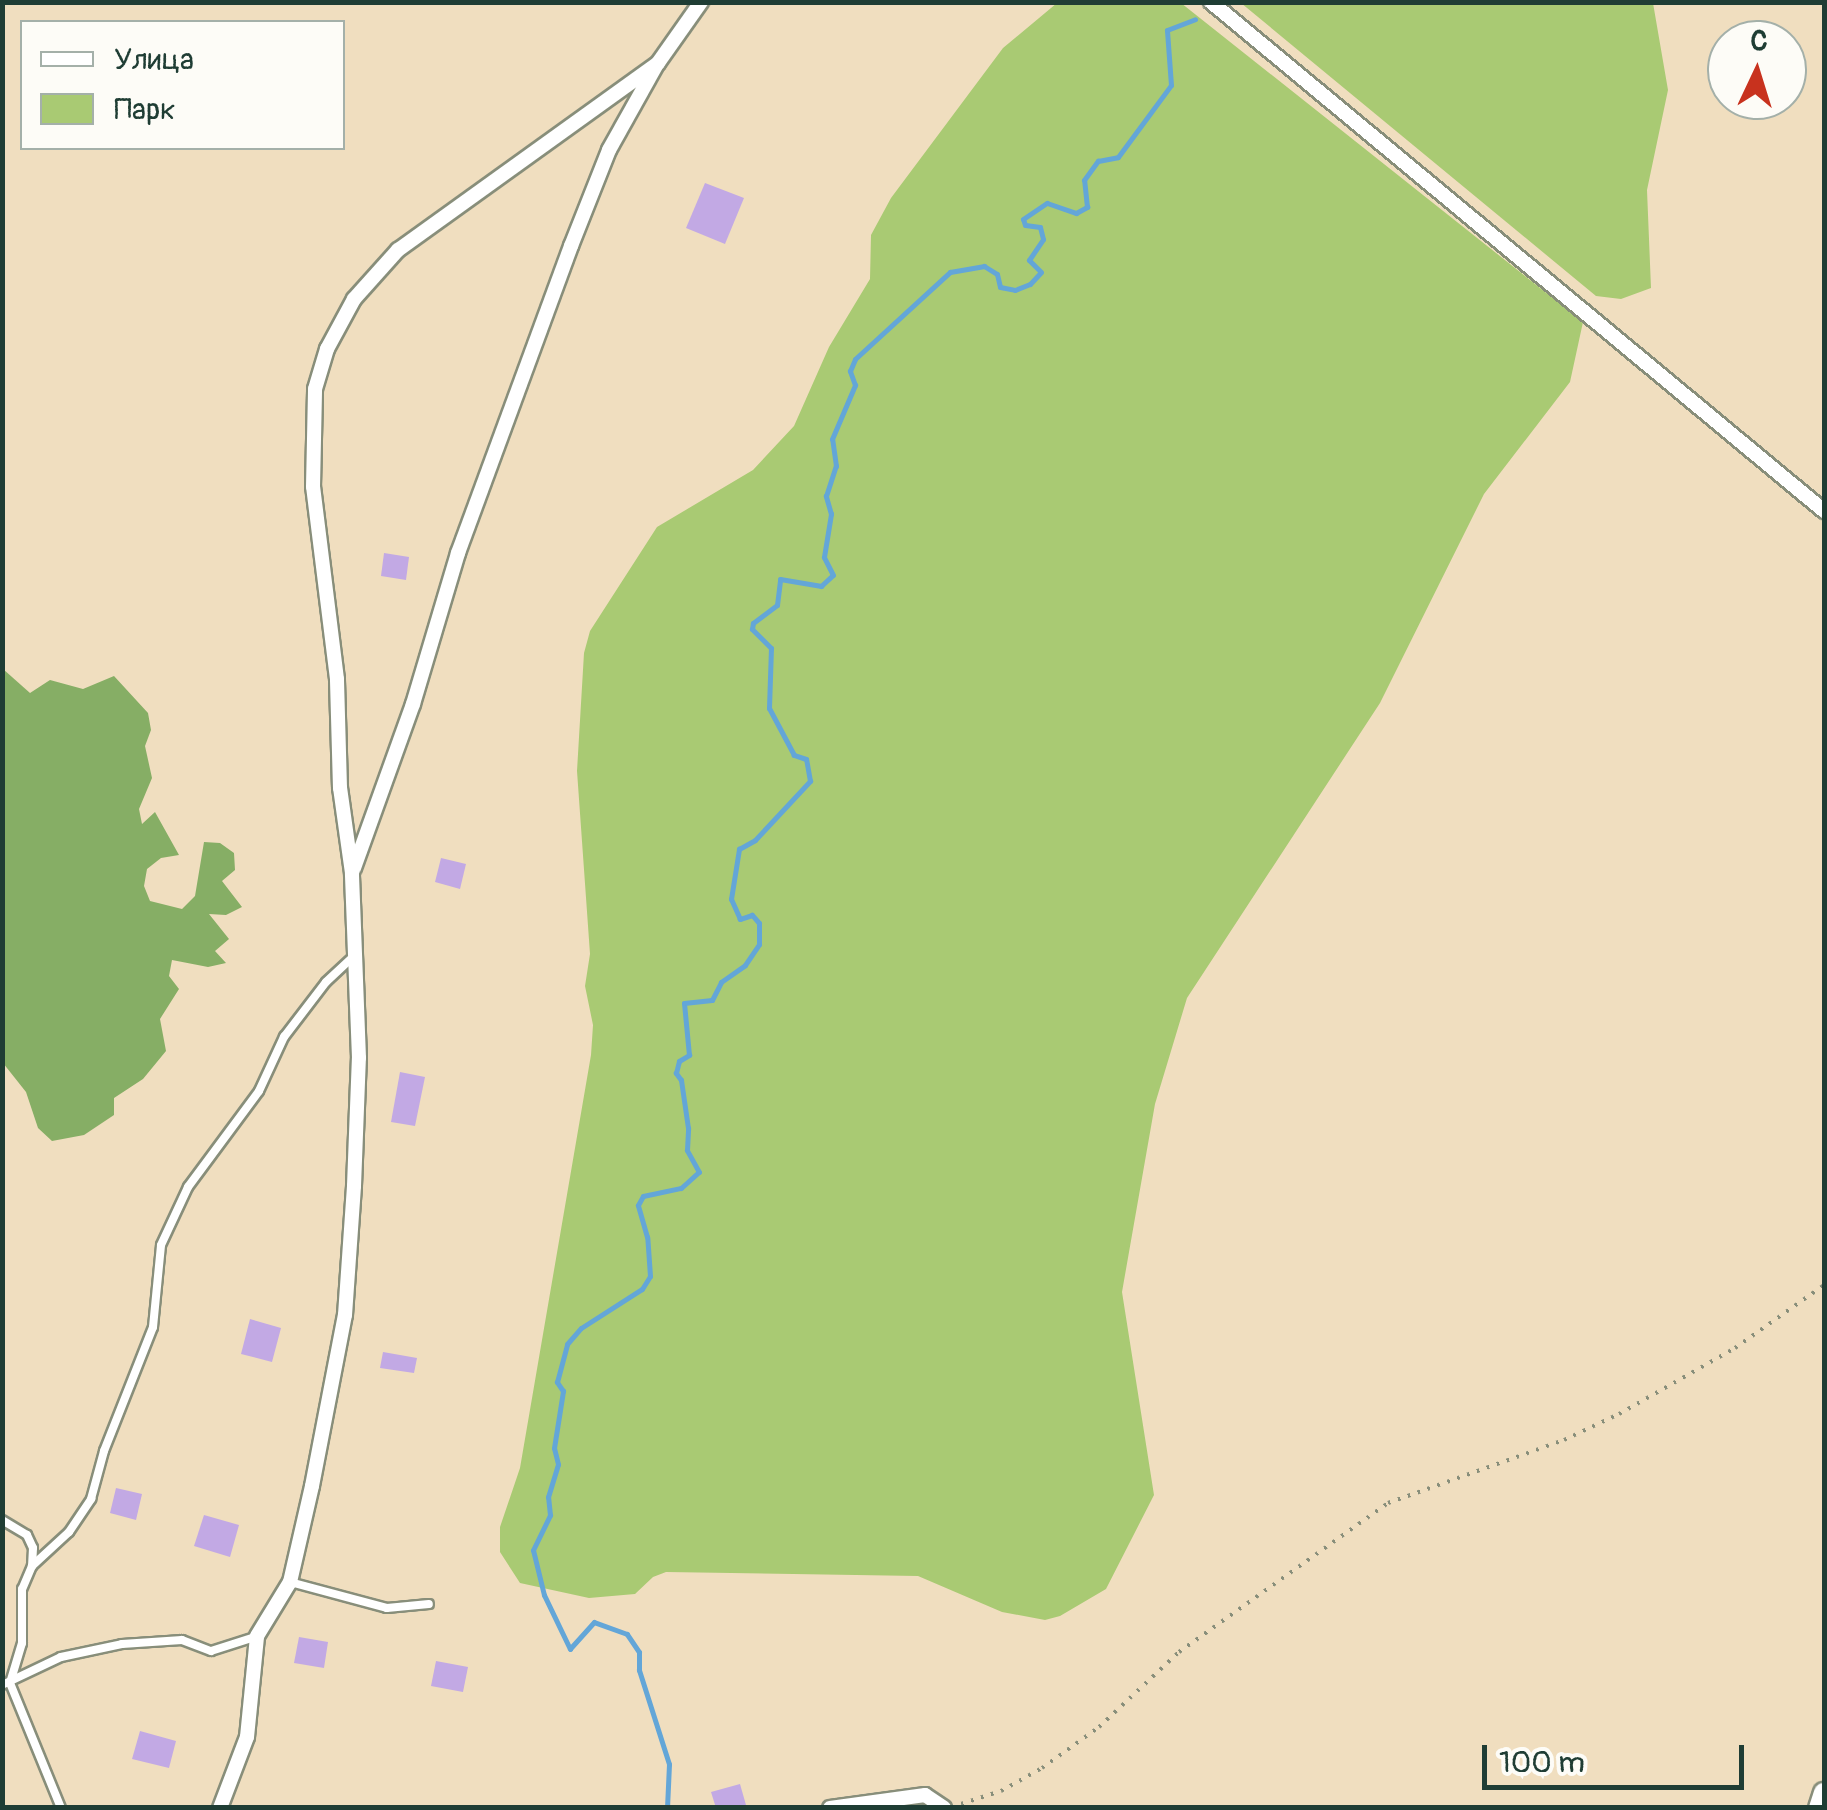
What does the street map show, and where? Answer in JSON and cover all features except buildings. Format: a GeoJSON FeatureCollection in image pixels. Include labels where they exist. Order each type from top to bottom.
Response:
{"type":"FeatureCollection","features":[{"type":"Feature","properties":{"kind":"street"},"geometry":{"type":"LineString","coordinates":[[352,873],[413,704],[458,553],[609,150],[658,64],[701,2]]}},
{"type":"Feature","properties":{"kind":"street"},"geometry":{"type":"LineString","coordinates":[[1211,2],[1824,511]]}},
{"type":"Feature","properties":{"kind":"street"},"geometry":{"type":"LineString","coordinates":[[220,1808],[247,1738],[257,1636],[290,1582],[345,1315],[358,1076],[355,956],[352,873],[340,788],[337,678],[313,487],[315,389],[327,349],[354,299],[398,250],[658,64]]}},
{"type":"Feature","properties":{"kind":"street"},"geometry":{"type":"LineString","coordinates":[[1818,1808],[1824,1794]]}},
{"type":"Feature","properties":{"kind":"street"},"geometry":{"type":"LineString","coordinates":[[830,1808],[925,1795],[944,1808]]}},
{"type":"Feature","properties":{"kind":"lane"},"geometry":{"type":"LineString","coordinates":[[32,1566],[69,1532],[91,1499],[122,1400],[153,1327],[161,1245],[188,1187],[259,1091],[284,1037],[326,982],[355,956]]}},
{"type":"Feature","properties":{"kind":"lane"},"geometry":{"type":"LineString","coordinates":[[2,1520],[27,1535],[33,1548],[32,1566],[22,1589],[22,1643],[6,1684],[61,1808]]}},
{"type":"Feature","properties":{"kind":"lane"},"geometry":{"type":"LineString","coordinates":[[290,1582],[387,1608],[429,1604]]}},
{"type":"Feature","properties":{"kind":"lane"},"geometry":{"type":"LineString","coordinates":[[6,1684],[61,1656],[122,1644],[182,1640],[211,1651],[257,1636]]}},
{"type":"Feature","properties":{"kind":"path"},"geometry":{"type":"LineString","coordinates":[[951,1808],[1002,1791],[1042,1768],[1099,1727],[1179,1652],[1388,1503],[1564,1440],[1619,1414],[1735,1348],[1824,1285]]}},
{"type":"Feature","properties":{"kind":"green space"},"geometry":{"type":"Polygon","coordinates":[[[1057,3],[1181,3],[1583,322],[1570,382],[1484,494],[1380,703],[1187,998],[1155,1104],[1122,1292],[1154,1495],[1106,1589],[1060,1616],[1045,1620],[1002,1612],[918,1576],[666,1572],[653,1577],[635,1594],[589,1598],[520,1583],[500,1552],[500,1527],[520,1468],[591,1055],[593,1025],[585,986],[590,954],[577,771],[584,653],[590,631],[657,527],[753,470],[794,426],[829,347],[870,279],[871,235],[891,198],[1003,48],[1057,3]]]}},
{"type":"Feature","properties":{"kind":"green space"},"geometry":{"type":"Polygon","coordinates":[[[1241,3],[1653,3],[1668,90],[1647,190],[1651,288],[1621,299],[1596,296],[1241,3]]]}},
{"type":"Feature","properties":{"kind":"green space"},"geometry":{"type":"Polygon","coordinates":[[[3,669],[30,693],[50,680],[83,689],[114,676],[148,713],[151,730],[145,746],[152,778],[139,809],[142,824],[155,812],[179,855],[161,858],[147,869],[144,886],[150,901],[182,909],[195,896],[204,842],[220,843],[234,853],[235,870],[222,881],[242,907],[226,915],[209,914],[229,939],[215,951],[226,963],[208,967],[172,960],[169,976],[179,989],[160,1019],[166,1051],[143,1079],[114,1098],[114,1115],[84,1135],[52,1141],[38,1128],[26,1092],[3,1063],[3,669]]]}},
{"type":"Feature","properties":{"kind":"waterway"},"geometry":{"type":"LineString","coordinates":[[667,1808],[669,1764],[639,1670],[639,1652],[627,1634],[594,1622],[570,1649],[544,1595],[533,1550],[550,1515],[548,1497],[558,1464],[554,1448],[563,1391],[557,1382],[567,1344],[581,1328],[642,1289],[650,1276],[647,1237],[638,1205],[643,1196],[681,1188],[699,1172],[687,1150],[688,1128],[681,1080],[676,1073],[679,1061],[689,1055],[684,1003],[712,1000],[721,982],[745,965],[759,944],[759,923],[752,915],[740,919],[731,899],[739,849],[755,840],[810,781],[806,759],[794,755],[769,708],[771,648],[752,629],[753,623],[777,605],[780,579],[821,586],[833,575],[824,557],[831,514],[826,496],[836,466],[832,439],[855,385],[850,371],[855,359],[950,272],[984,266],[997,274],[1000,287],[1015,290],[1030,284],[1041,272],[1029,260],[1043,239],[1040,227],[1025,225],[1023,219],[1047,203],[1076,213],[1087,207],[1084,180],[1098,161],[1118,157],[1171,85],[1167,30],[1195,19]]}}]}
